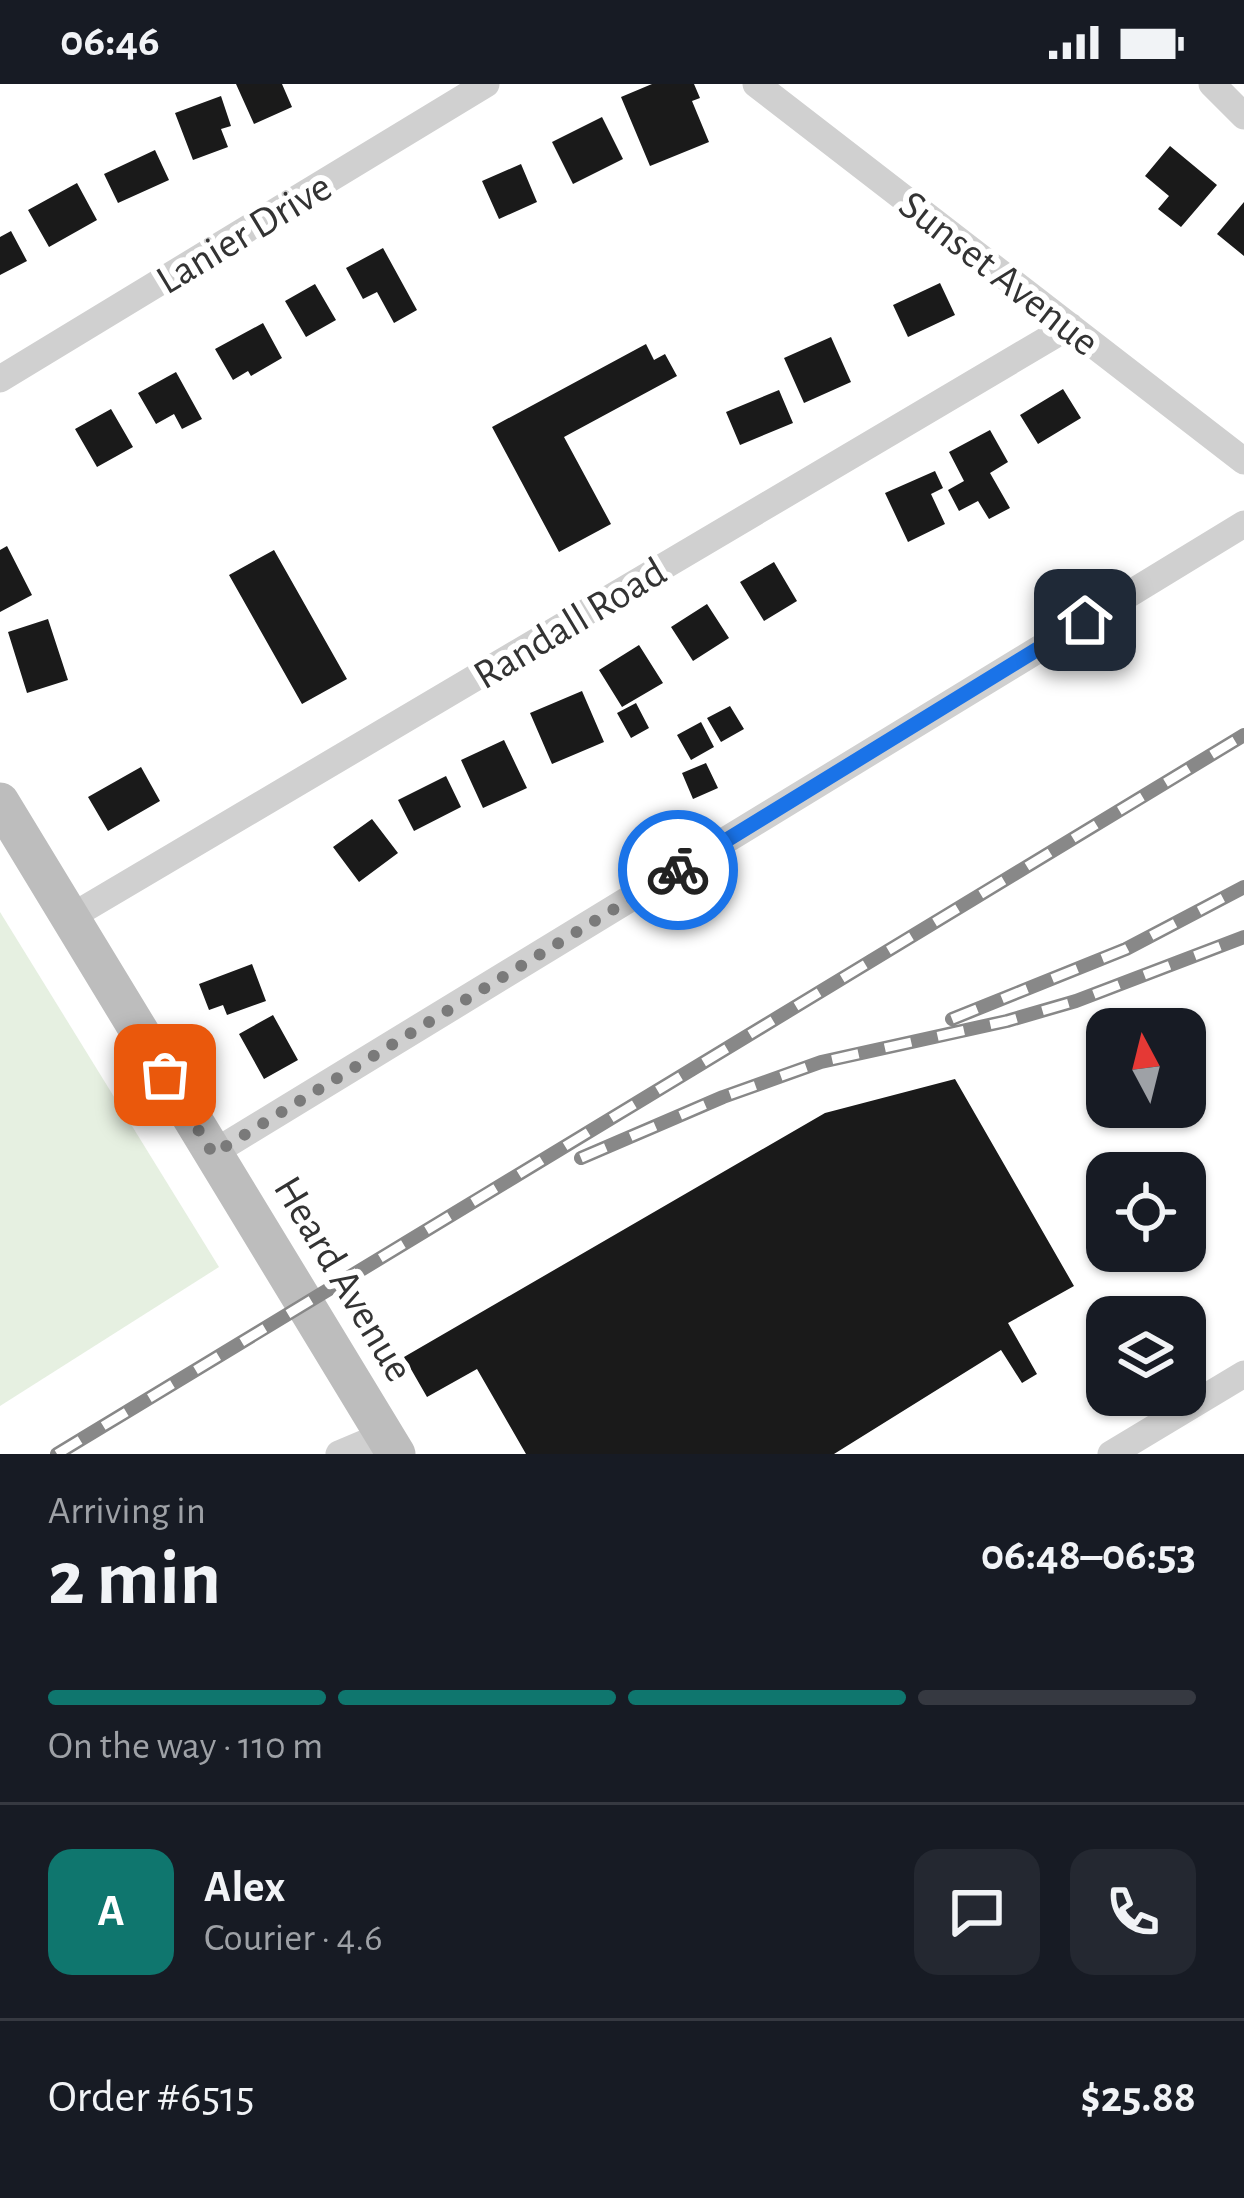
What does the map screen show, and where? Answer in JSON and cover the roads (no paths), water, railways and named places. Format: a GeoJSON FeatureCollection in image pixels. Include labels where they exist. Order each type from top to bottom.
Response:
{"type":"FeatureCollection","features":[{"type":"Feature","properties":{"kind":"street","name":"Lanier Drive"},"geometry":{"type":"LineString","coordinates":[[0,379],[486,84]]}},
{"type":"Feature","properties":{"kind":"street","name":"Sunset Avenue"},"geometry":{"type":"LineString","coordinates":[[756,84],[1244,461]]}},
{"type":"Feature","properties":{"kind":"street"},"geometry":{"type":"LineString","coordinates":[[1212,84],[1244,116]]}},
{"type":"Feature","properties":{"kind":"street","name":"Randall Road"},"geometry":{"type":"LineString","coordinates":[[69,918],[1070,326]]}},
{"type":"Feature","properties":{"kind":"street"},"geometry":{"type":"LineString","coordinates":[[213,1154],[1244,524]]}},
{"type":"Feature","properties":{"kind":"street","name":"Heard Avenue"},"geometry":{"type":"LineString","coordinates":[[0,802],[390,1444]]}},
{"type":"Feature","properties":{"kind":"street"},"geometry":{"type":"LineString","coordinates":[[1112,1454],[1244,1374]]}},
{"type":"Feature","properties":{"kind":"street"},"geometry":{"type":"LineString","coordinates":[[339,1454],[390,1444]]}},
{"type":"Feature","properties":{"kind":"railway"},"geometry":{"type":"LineString","coordinates":[[57,1454],[1244,735]]}},
{"type":"Feature","properties":{"kind":"railway"},"geometry":{"type":"LineString","coordinates":[[952,1019],[1126,949],[1244,887]]}},
{"type":"Feature","properties":{"kind":"railway"},"geometry":{"type":"LineString","coordinates":[[581,1158],[723,1097],[821,1062],[1076,1001],[1244,937]]}}]}
